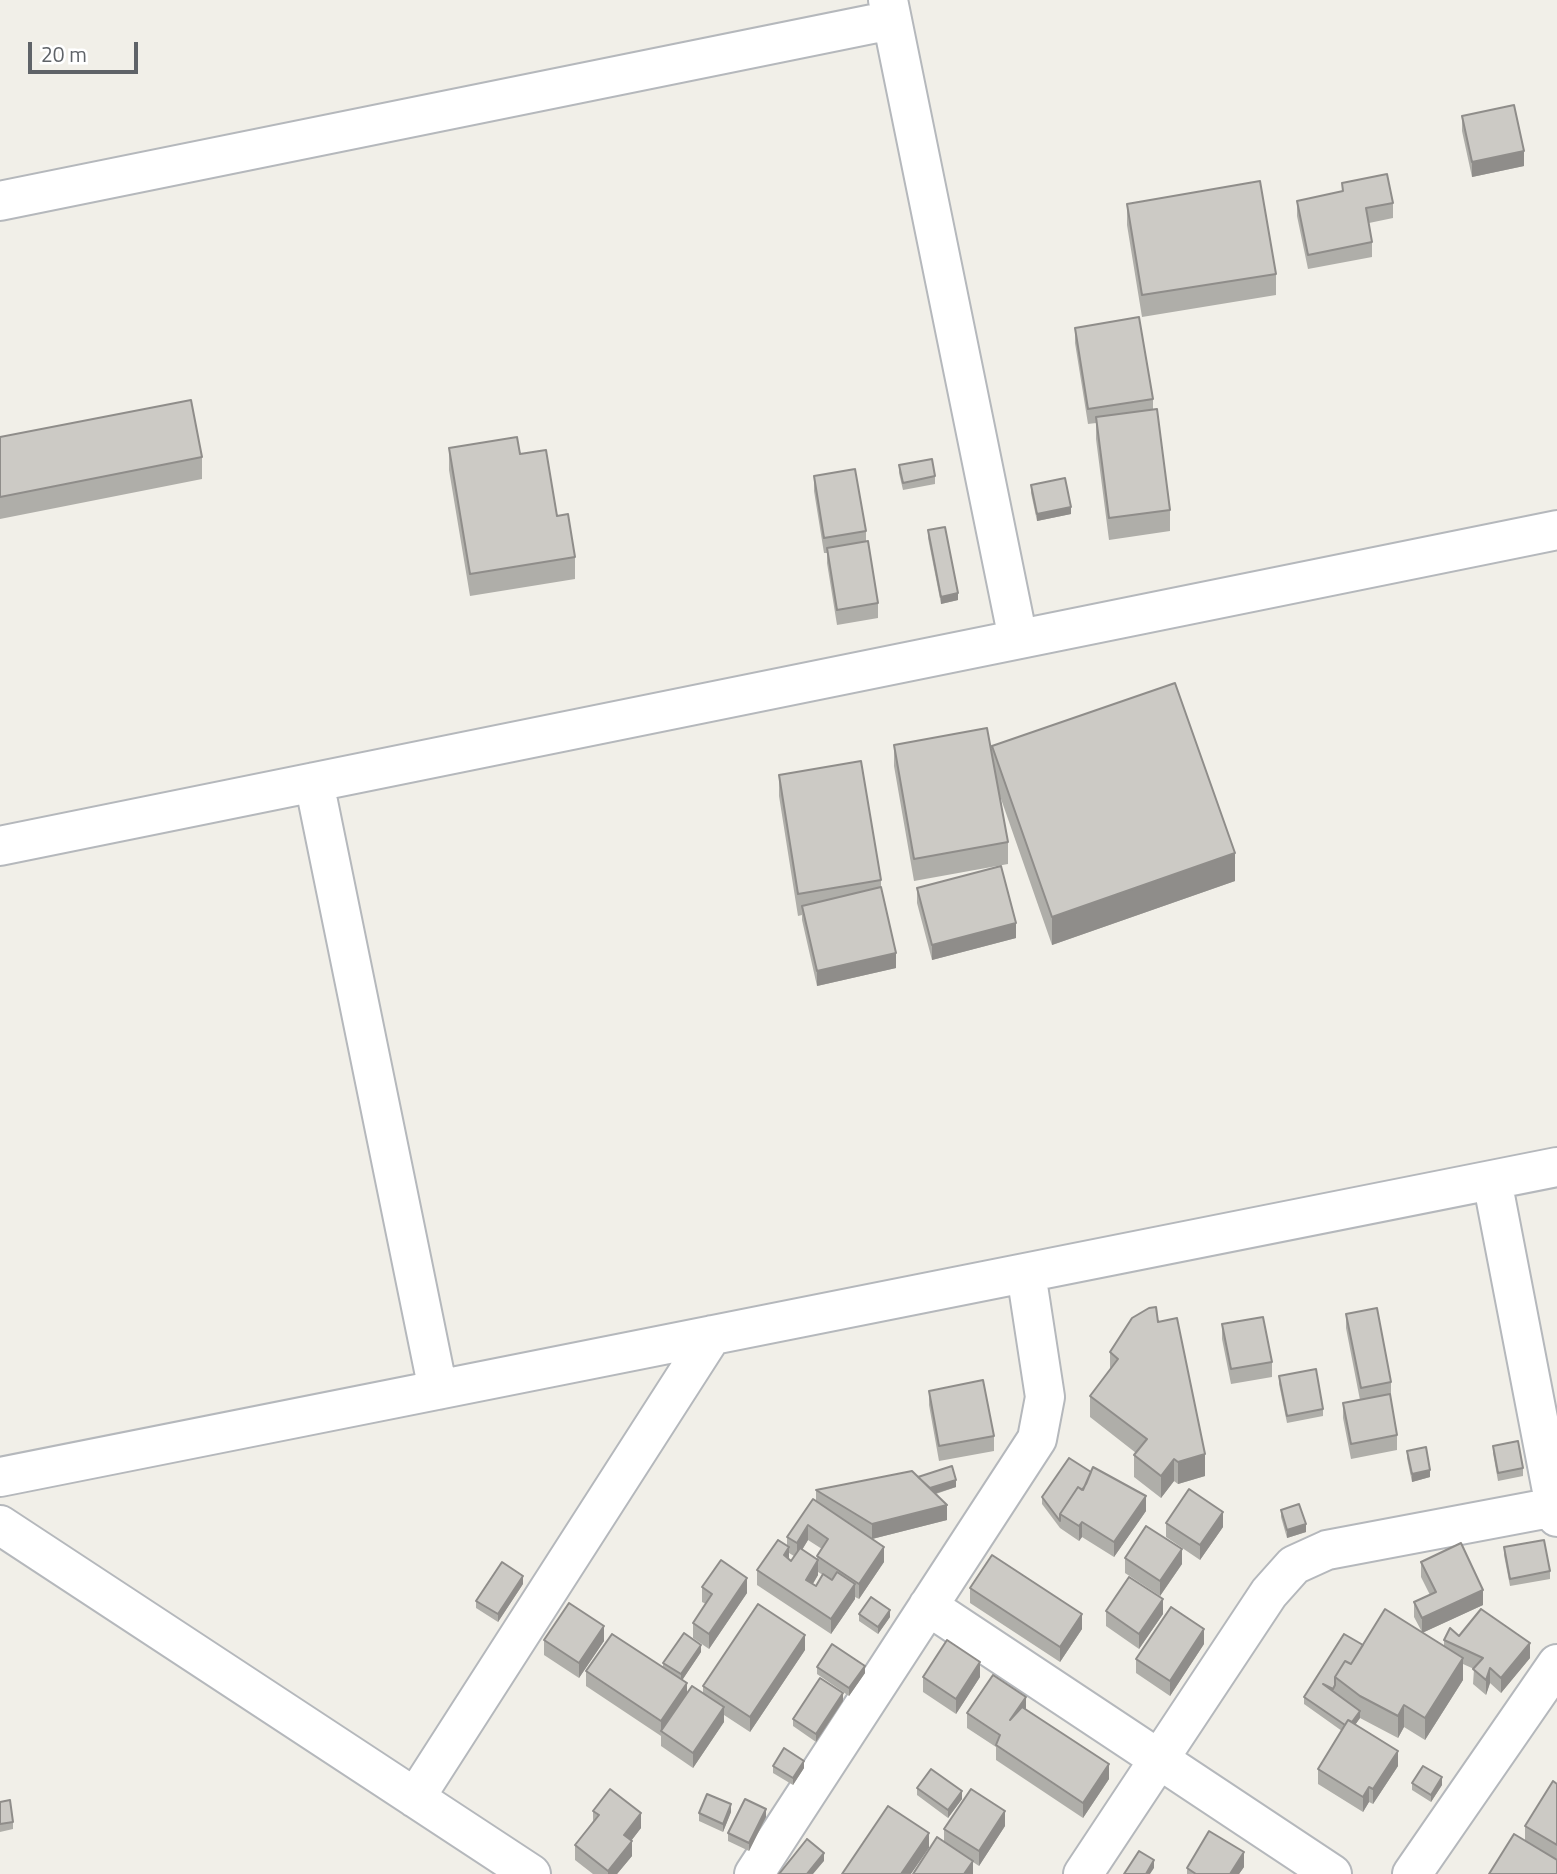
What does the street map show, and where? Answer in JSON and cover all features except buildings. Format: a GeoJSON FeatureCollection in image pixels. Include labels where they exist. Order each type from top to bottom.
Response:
{"type":"FeatureCollection","features":[{"type":"Feature","properties":{"kind":"street"},"geometry":{"type":"LineString","coordinates":[[0,201],[890,10],[1018,639]]}},
{"type":"Feature","properties":{"kind":"street"},"geometry":{"type":"LineString","coordinates":[[0,846],[1557,530]]}},
{"type":"Feature","properties":{"kind":"street"},"geometry":{"type":"LineString","coordinates":[[314,782],[438,1390]]}},
{"type":"Feature","properties":{"kind":"street"},"geometry":{"type":"LineString","coordinates":[[0,1477],[1557,1167]]}},
{"type":"Feature","properties":{"kind":"street"},"geometry":{"type":"LineString","coordinates":[[1083,1874],[1269,1593],[1294,1565],[1327,1550],[1556,1512],[1492,1180]]}},
{"type":"Feature","properties":{"kind":"street"},"geometry":{"type":"LineString","coordinates":[[754,1874],[1037,1439],[1045,1397],[1026,1273]]}},
{"type":"Feature","properties":{"kind":"street"},"geometry":{"type":"LineString","coordinates":[[415,1798],[712,1335]]}},
{"type":"Feature","properties":{"kind":"street"},"geometry":{"type":"LineString","coordinates":[[0,1525],[531,1874]]}},
{"type":"Feature","properties":{"kind":"street"},"geometry":{"type":"LineString","coordinates":[[928,1606],[1332,1874]]}},
{"type":"Feature","properties":{"kind":"street"},"geometry":{"type":"LineString","coordinates":[[1412,1874],[1557,1664]]}}]}
